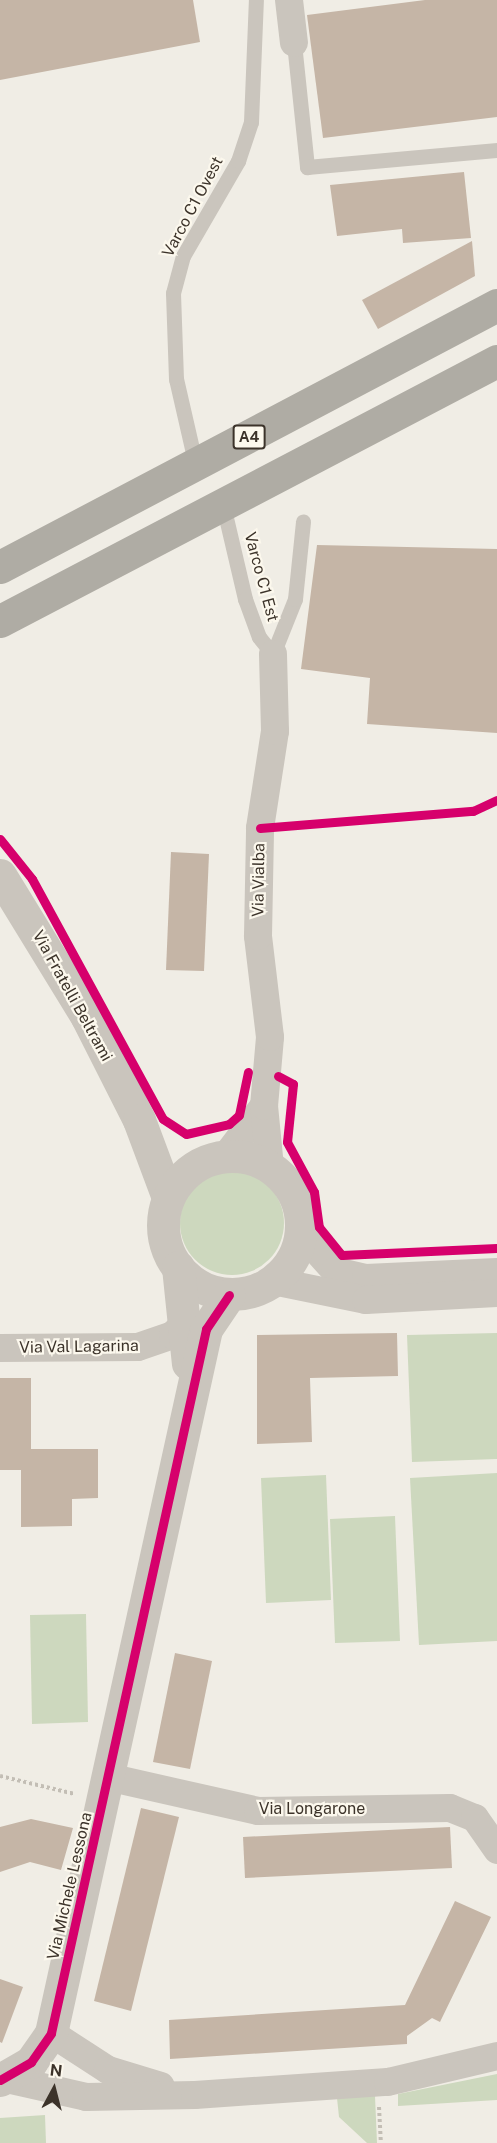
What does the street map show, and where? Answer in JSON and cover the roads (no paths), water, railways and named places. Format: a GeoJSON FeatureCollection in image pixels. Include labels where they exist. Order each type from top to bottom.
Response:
{"type":"FeatureCollection","features":[{"type":"Feature","properties":{"kind":"highway","name":"A4"},"geometry":{"type":"LineString","coordinates":[[0,567],[196,466],[497,305]]}},
{"type":"Feature","properties":{"kind":"highway"},"geometry":{"type":"LineString","coordinates":[[0,621],[497,361]]}},
{"type":"Feature","properties":{"kind":"street"},"geometry":{"type":"LineString","coordinates":[[289,0],[294,43]]}},
{"type":"Feature","properties":{"kind":"street","name":"Via Vialba"},"geometry":{"type":"LineString","coordinates":[[270,1167],[264,1106],[270,1037],[258,925],[260,828],[275,731],[273,654]]}},
{"type":"Feature","properties":{"kind":"street","name":"Via Fratelli Beltrami"},"geometry":{"type":"LineString","coordinates":[[0,875],[87,1017],[139,1120],[167,1195]]}},
{"type":"Feature","properties":{"kind":"street"},"geometry":{"type":"LineString","coordinates":[[264,1106],[214,1159],[167,1195],[163,1239],[178,1267],[207,1290],[229,1294],[273,1281],[366,1300],[497,1293]]}},
{"type":"Feature","properties":{"kind":"street","name":"Via Fratelli Beltrami"},"geometry":{"type":"LineString","coordinates":[[139,1120],[170,1151],[214,1159]]}},
{"type":"Feature","properties":{"kind":"street"},"geometry":{"type":"LineString","coordinates":[[214,1159],[270,1167],[286,1182],[308,1241],[335,1271],[366,1278],[497,1272]]}},
{"type":"Feature","properties":{"kind":"street"},"geometry":{"type":"LineString","coordinates":[[273,1281],[299,1245],[302,1223]]}},
{"type":"Feature","properties":{"kind":"street","name":"Via Michele Lessona"},"geometry":{"type":"LineString","coordinates":[[178,1267],[186,1322],[192,1395]]}},
{"type":"Feature","properties":{"kind":"street","name":"Via Michele Lessona"},"geometry":{"type":"LineString","coordinates":[[3,2079],[31,2062],[51,2033],[100,1788],[208,1324],[229,1294]]}},
{"type":"Feature","properties":{"kind":"street","name":"Via Val Lagarina"},"geometry":{"type":"LineString","coordinates":[[0,1348],[138,1347],[173,1335],[186,1322]]}},
{"type":"Feature","properties":{"kind":"street","name":"Via Longarone"},"geometry":{"type":"LineString","coordinates":[[100,1788],[258,1811],[450,1808],[476,1818],[497,1851]]}},
{"type":"Feature","properties":{"kind":"street"},"geometry":{"type":"LineString","coordinates":[[51,2033],[108,2070],[195,2095]]}},
{"type":"Feature","properties":{"kind":"street"},"geometry":{"type":"LineString","coordinates":[[3,2079],[86,2097],[195,2095],[378,2082],[497,2056]]}},
{"type":"Feature","properties":{"kind":"lane","name":"Varco C1 Ovest"},"geometry":{"type":"LineString","coordinates":[[196,466],[176,379],[173,292],[183,256],[238,161],[250,122],[256,0]]}},
{"type":"Feature","properties":{"kind":"lane"},"geometry":{"type":"LineString","coordinates":[[294,43],[307,167],[497,150]]}},
{"type":"Feature","properties":{"kind":"lane","name":"Varco C1 Est"},"geometry":{"type":"LineString","coordinates":[[224,505],[245,599],[259,637],[273,654]]}},
{"type":"Feature","properties":{"kind":"lane"},"geometry":{"type":"LineString","coordinates":[[273,654],[295,599],[303,521]]}}]}
